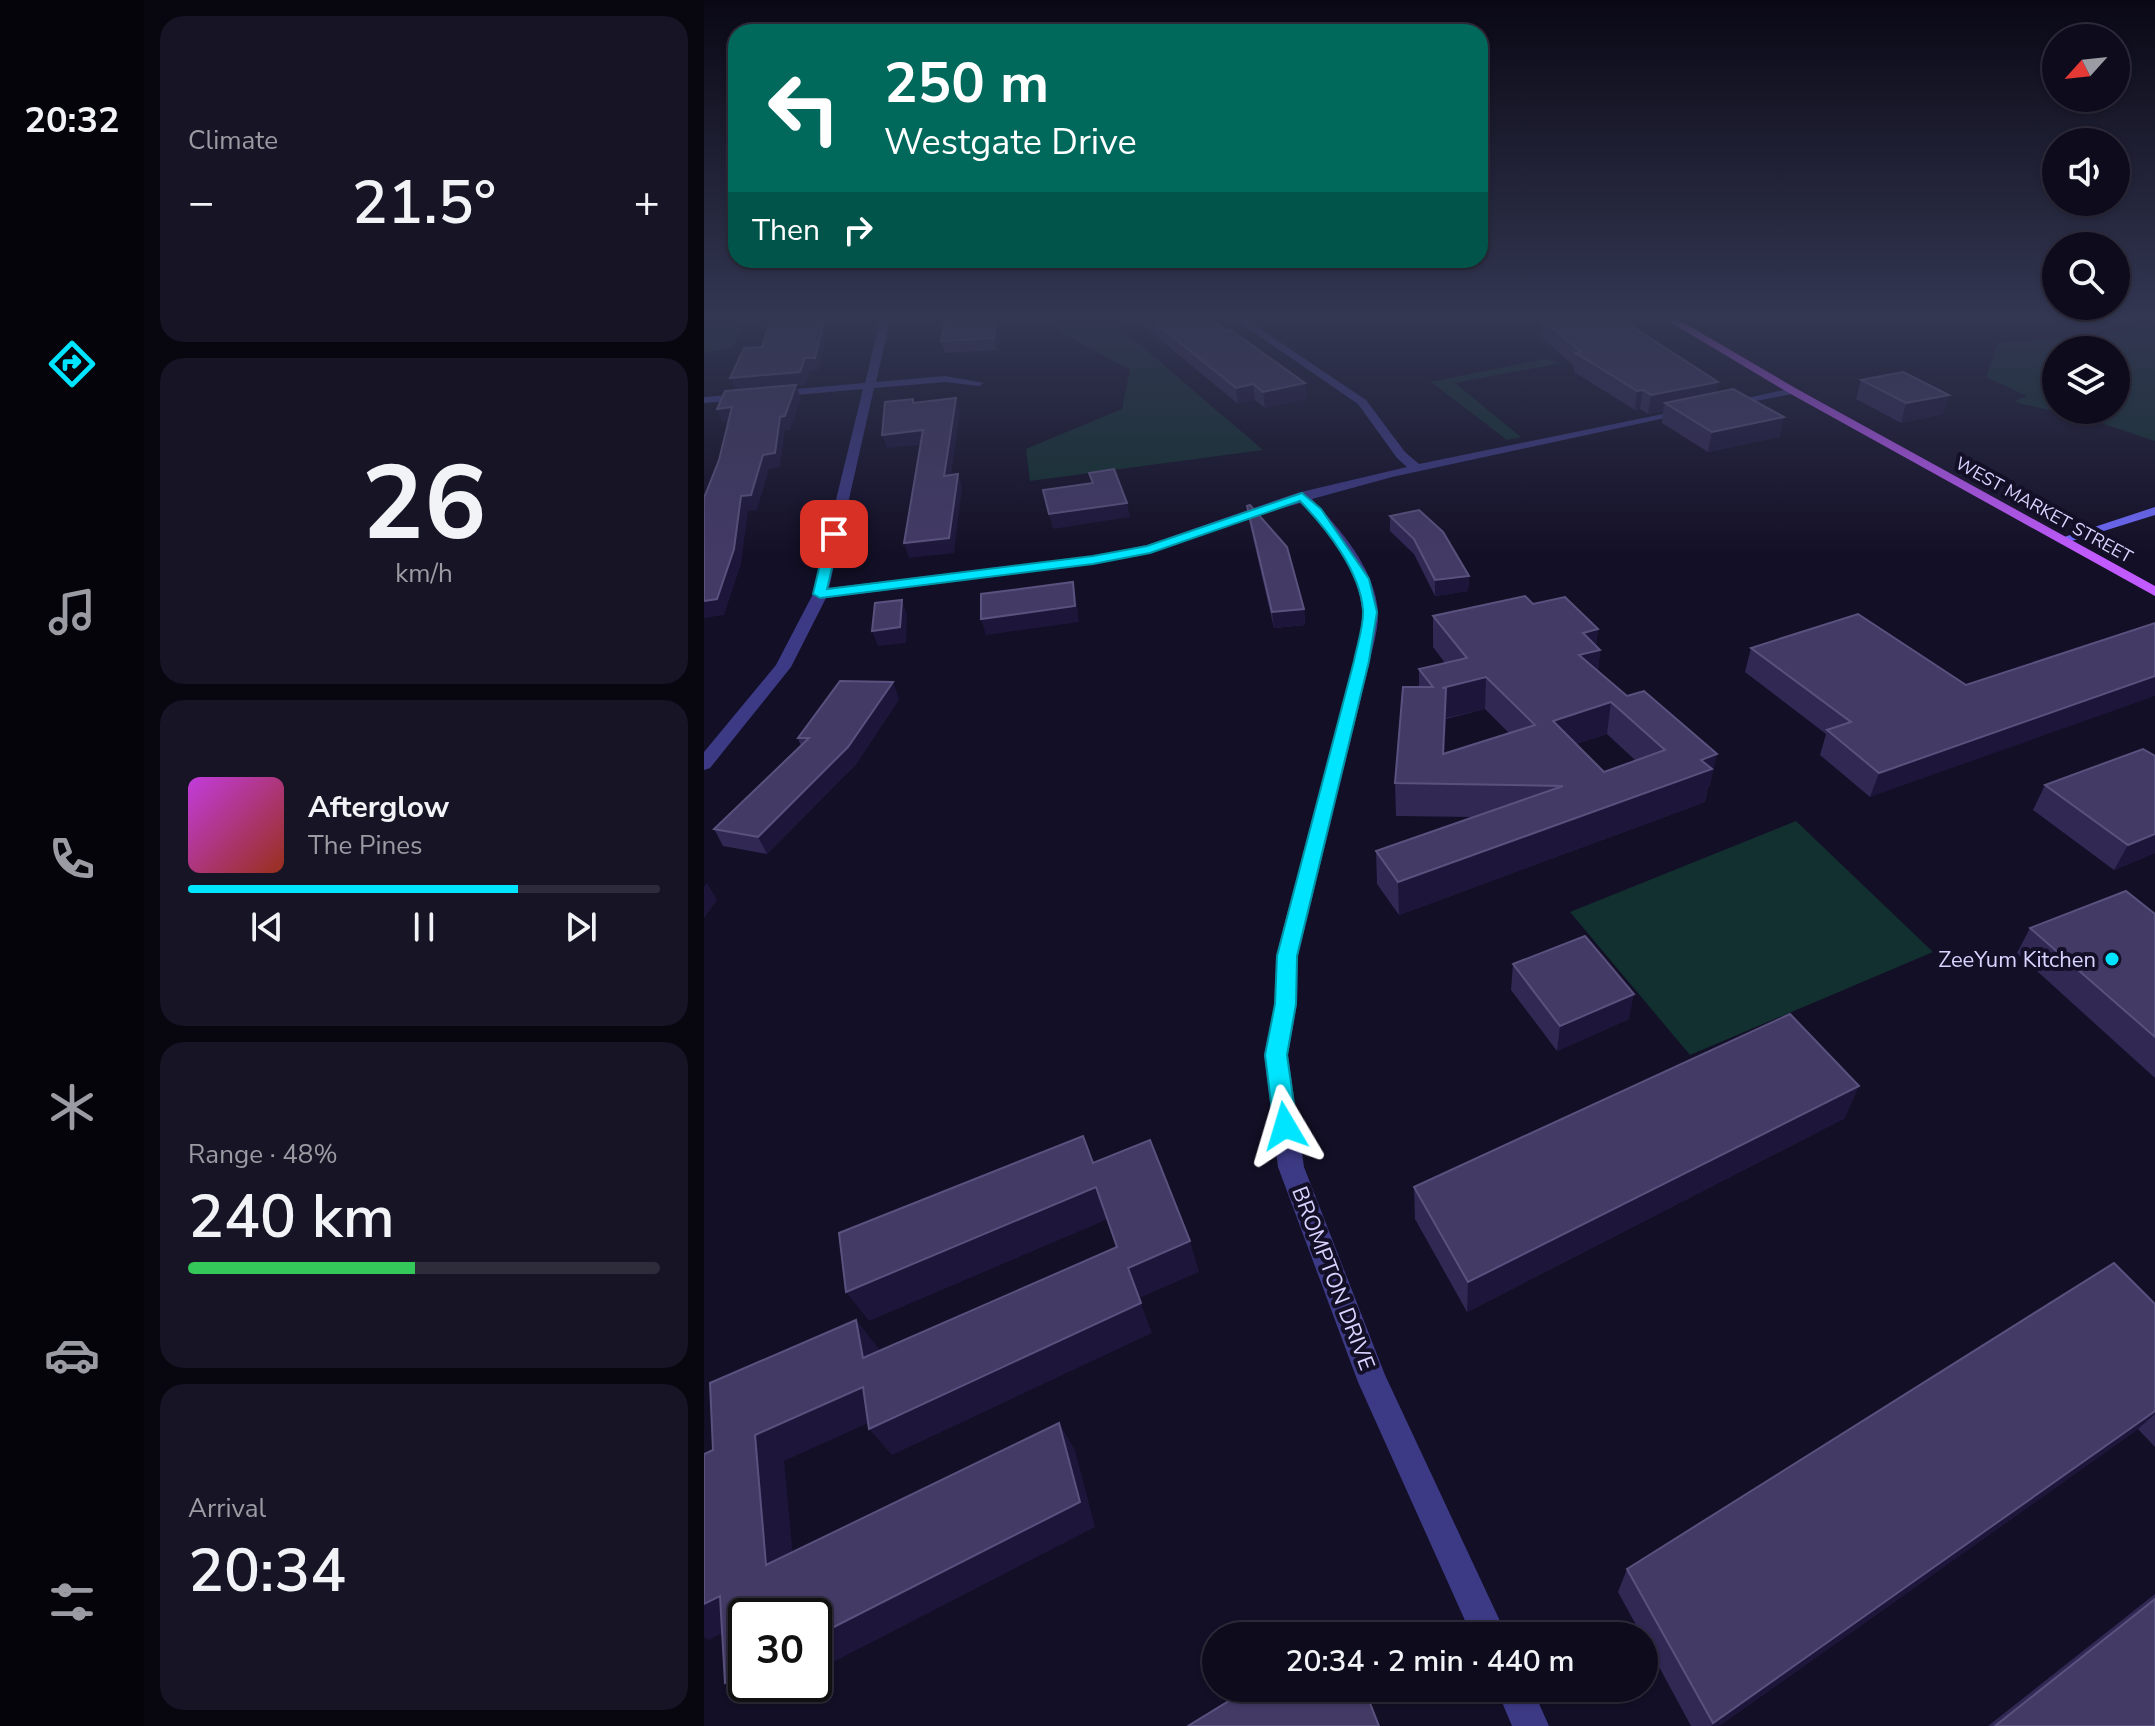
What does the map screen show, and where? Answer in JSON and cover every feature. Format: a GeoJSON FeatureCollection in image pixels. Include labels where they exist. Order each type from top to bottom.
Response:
{"type":"FeatureCollection","features":[{"type":"Feature","properties":{"kind":"main road","name":"WEST MARKET STREET"},"geometry":{"type":"LineString","coordinates":[[1803,397],[2155,592]]}},
{"type":"Feature","properties":{"kind":"street"},"geometry":{"type":"LineString","coordinates":[[704,400],[745,397]]}},
{"type":"Feature","properties":{"kind":"street"},"geometry":{"type":"LineString","coordinates":[[704,764],[783,667],[820,594],[867,397]]}},
{"type":"Feature","properties":{"kind":"street"},"geometry":{"type":"LineString","coordinates":[[1354,397],[1362,402],[1401,455],[1416,468]]}},
{"type":"Feature","properties":{"kind":"street"},"geometry":{"type":"LineString","coordinates":[[1713,407],[1765,397]]}},
{"type":"Feature","properties":{"kind":"street"},"geometry":{"type":"LineString","coordinates":[[820,594],[1093,560],[1150,549],[1302,496],[1416,468],[1698,410]]}},
{"type":"Feature","properties":{"kind":"street","name":"BROMPTON DRIVE"},"geometry":{"type":"LineString","coordinates":[[1302,496],[1317,511],[1362,579],[1370,612],[1362,661],[1287,956],[1286,1004],[1276,1055],[1291,1167],[1373,1382],[1484,1622]]}},
{"type":"Feature","properties":{"kind":"street"},"geometry":{"type":"LineString","coordinates":[[2062,540],[2155,511]]}},
{"type":"Feature","properties":{"kind":"street"},"geometry":{"type":"LineString","coordinates":[[1520,1702],[1531,1726]]}},
{"type":"Feature","properties":{"kind":"green space"},"geometry":{"type":"Polygon","coordinates":[[[1125,397],[1200,397],[1263,450],[1030,481],[1026,449],[1122,409],[1125,397]]]}},
{"type":"Feature","properties":{"kind":"green space"},"geometry":{"type":"Polygon","coordinates":[[[1450,397],[1472,397],[1521,437],[1507,440],[1450,397]]]}},
{"type":"Feature","properties":{"kind":"green space"},"geometry":{"type":"Polygon","coordinates":[[[2026,397],[2042,397],[2042,408],[2014,401],[2026,397]]]}},
{"type":"Feature","properties":{"kind":"green space"},"geometry":{"type":"Polygon","coordinates":[[[2130,397],[2155,397],[2155,441],[2104,424],[2130,424],[2130,397]]]}},
{"type":"Feature","properties":{"kind":"green space"},"geometry":{"type":"Polygon","coordinates":[[[1796,821],[1933,952],[1690,1055],[1570,912],[1796,821]]]}},
{"type":"Feature","properties":{"kind":"building"},"geometry":{"type":"Polygon","coordinates":[[[723,397],[792,397],[785,416],[780,417],[775,453],[763,455],[751,495],[741,496],[734,549],[717,599],[704,601],[704,498],[719,460],[732,407],[717,409],[723,397]]]}},
{"type":"Feature","properties":{"kind":"building"},"geometry":{"type":"Polygon","coordinates":[[[1696,397],[1747,397],[1784,417],[1712,432],[1665,403],[1696,397]]]}},
{"type":"Feature","properties":{"kind":"building"},"geometry":{"type":"Polygon","coordinates":[[[1893,397],[1941,397],[1906,403],[1893,397]]]}},
{"type":"Feature","properties":{"kind":"building"},"geometry":{"type":"Polygon","coordinates":[[[956,398],[944,476],[958,474],[949,538],[904,543],[923,430],[882,435],[885,402],[913,399],[913,403],[956,398]]]}},
{"type":"Feature","properties":{"kind":"building"},"geometry":{"type":"Polygon","coordinates":[[[1114,469],[1127,503],[1049,514],[1043,490],[1093,483],[1089,473],[1114,469]]]}},
{"type":"Feature","properties":{"kind":"building"},"geometry":{"type":"Polygon","coordinates":[[[1250,505],[1287,547],[1304,609],[1272,612],[1247,506],[1250,505]]]}},
{"type":"Feature","properties":{"kind":"building"},"geometry":{"type":"Polygon","coordinates":[[[1419,510],[1443,532],[1469,576],[1435,580],[1414,539],[1390,516],[1419,510]]]}},
{"type":"Feature","properties":{"kind":"building"},"geometry":{"type":"Polygon","coordinates":[[[1073,582],[1075,606],[981,619],[981,594],[1073,582]]]}},
{"type":"Feature","properties":{"kind":"building"},"geometry":{"type":"Polygon","coordinates":[[[1525,596],[1533,604],[1565,597],[1598,629],[1583,633],[1600,650],[1579,655],[1627,696],[1644,691],[1717,754],[1701,760],[1712,769],[1398,882],[1376,851],[1563,786],[1395,783],[1403,687],[1433,687],[1419,669],[1467,658],[1433,616],[1525,596]],[[1486,677],[1442,688],[1446,688],[1443,754],[1535,725],[1486,677]],[[1611,702],[1553,721],[1604,772],[1665,750],[1611,702]]]}},
{"type":"Feature","properties":{"kind":"building"},"geometry":{"type":"Polygon","coordinates":[[[902,600],[900,627],[872,631],[875,603],[902,600]]]}},
{"type":"Feature","properties":{"kind":"building"},"geometry":{"type":"Polygon","coordinates":[[[1858,614],[1966,685],[2155,623],[2155,676],[1879,773],[1827,730],[1851,722],[1751,648],[1858,614]]]}},
{"type":"Feature","properties":{"kind":"building"},"geometry":{"type":"Polygon","coordinates":[[[840,681],[893,682],[848,747],[758,837],[714,829],[809,738],[798,738],[840,681]]]}},
{"type":"Feature","properties":{"kind":"building"},"geometry":{"type":"Polygon","coordinates":[[[2143,749],[2155,756],[2155,834],[2128,845],[2045,785],[2143,749]]]}},
{"type":"Feature","properties":{"kind":"building"},"geometry":{"type":"Polygon","coordinates":[[[2126,891],[2155,914],[2155,1037],[2030,928],[2126,891]]]}},
{"type":"Feature","properties":{"kind":"building"},"geometry":{"type":"Polygon","coordinates":[[[1585,936],[1634,994],[1560,1026],[1513,964],[1585,936]]]}},
{"type":"Feature","properties":{"kind":"building"},"geometry":{"type":"Polygon","coordinates":[[[1790,1014],[1859,1086],[1468,1282],[1414,1187],[1790,1014]]]}},
{"type":"Feature","properties":{"kind":"building"},"geometry":{"type":"Polygon","coordinates":[[[1083,1136],[1093,1163],[1150,1140],[1190,1241],[1128,1268],[1141,1303],[869,1429],[863,1387],[755,1435],[766,1565],[1059,1423],[1080,1502],[832,1628],[832,1598],[728,1598],[728,1681],[725,1683],[720,1596],[704,1604],[704,1454],[713,1450],[710,1383],[856,1320],[863,1358],[1117,1247],[1096,1187],[846,1292],[839,1233],[1083,1136]]]}},
{"type":"Feature","properties":{"kind":"building"},"geometry":{"type":"Polygon","coordinates":[[[2114,1263],[2155,1304],[2155,1411],[1713,1723],[1627,1569],[2114,1263]]]}},
{"type":"Feature","properties":{"kind":"building"},"geometry":{"type":"Polygon","coordinates":[[[2155,1599],[2155,1726],[1995,1726],[2155,1599]]]}},
{"type":"Feature","properties":{"kind":"building"},"geometry":{"type":"Polygon","coordinates":[[[1227,1702],[1370,1702],[1379,1726],[1188,1726],[1227,1702]]]}},
{"type":"Feature","properties":{"kind":"place","name":"ZeeYum Kitchen"},"geometry":{"type":"Point","coordinates":[2112,959]}},
{"type":"Feature","properties":{"kind":"route"},"geometry":{"type":"LineString","coordinates":[[834,534],[820,594],[1093,560],[1150,549],[1302,496],[1317,511],[1362,579],[1370,612],[1362,661],[1287,956],[1286,1004],[1276,1055],[1285,1126]]}}]}
